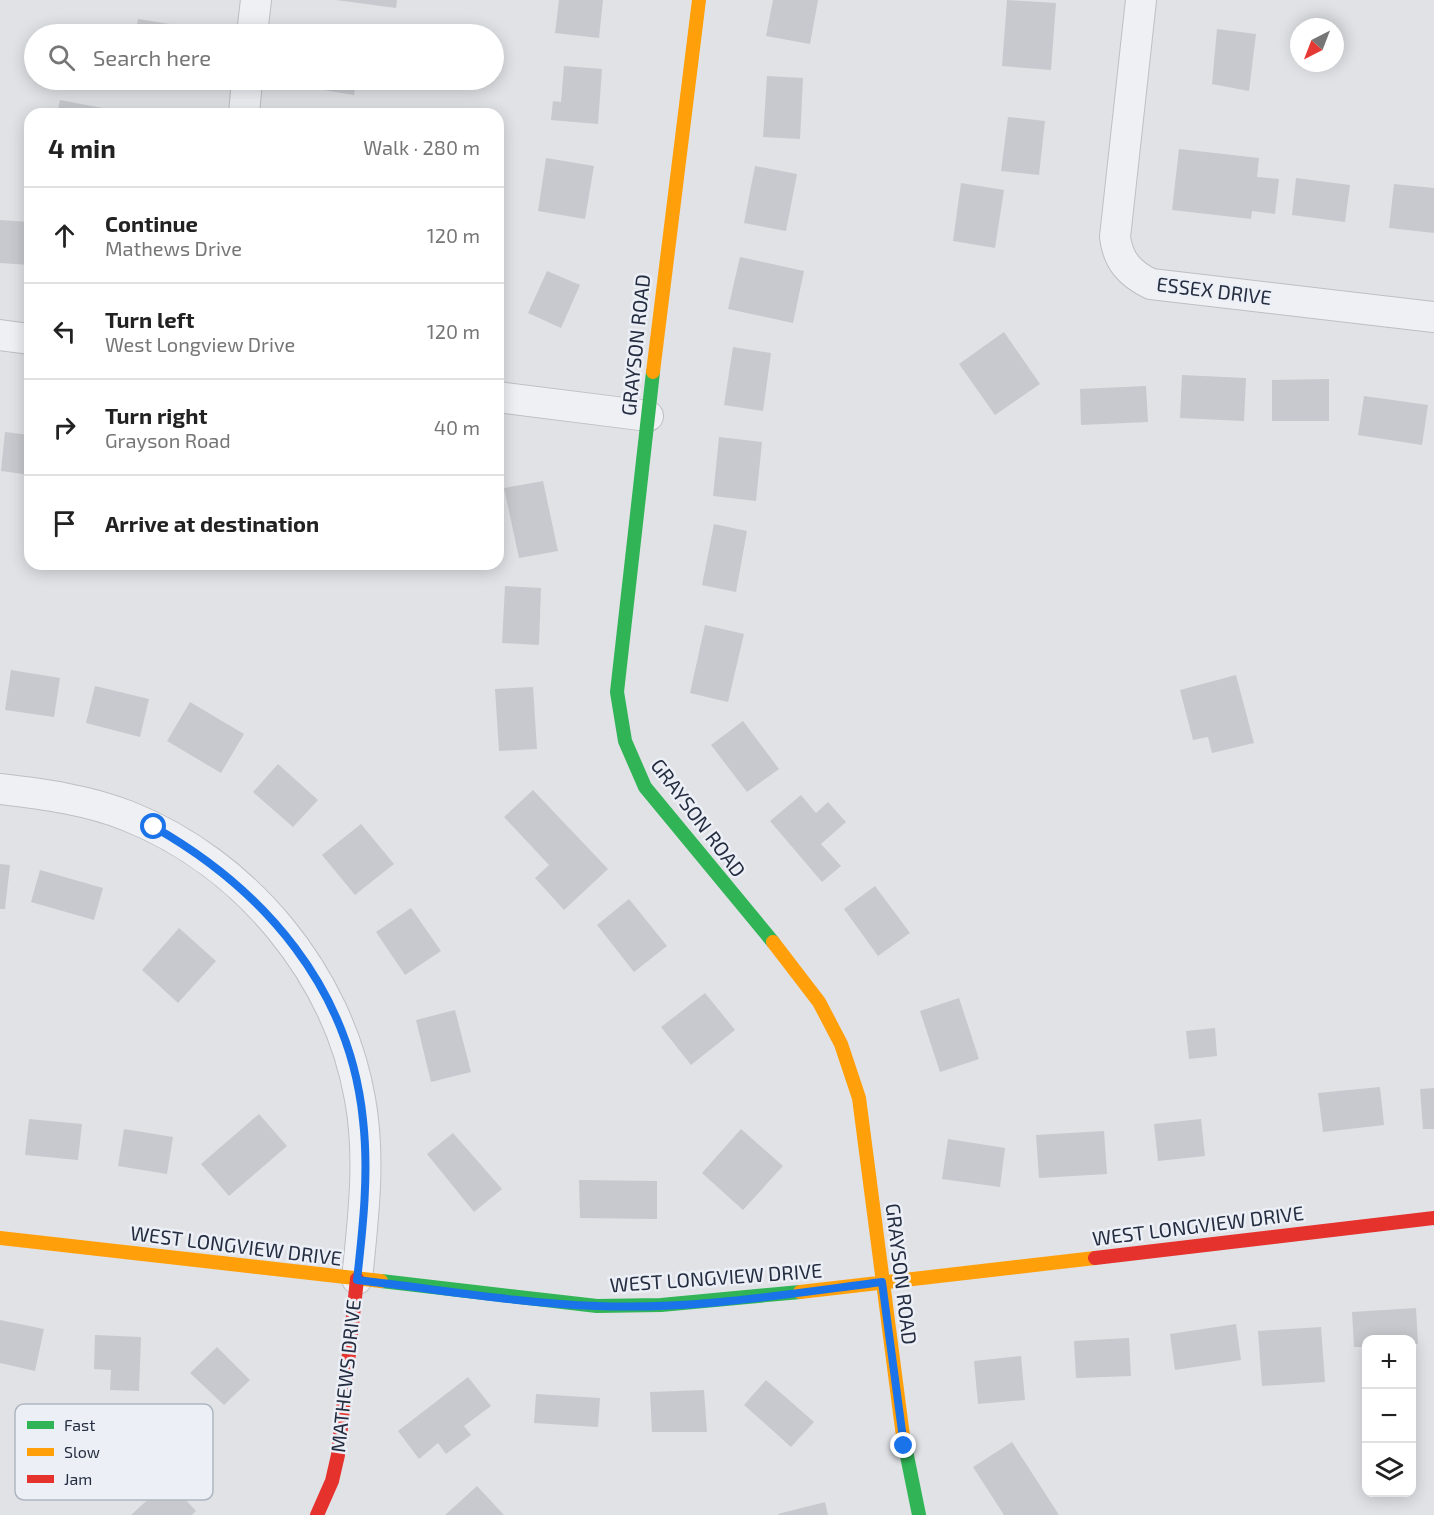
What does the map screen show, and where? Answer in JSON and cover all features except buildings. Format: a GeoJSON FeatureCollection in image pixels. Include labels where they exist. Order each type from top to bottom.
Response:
{"type":"FeatureCollection","features":[{"type":"Feature","properties":{"kind":"street"},"geometry":{"type":"LineString","coordinates":[[253,24],[256,0]]}},
{"type":"Feature","properties":{"kind":"street","name":"GRAYSON ROAD"},"geometry":{"type":"LineString","coordinates":[[699,0],[617,692],[619,726],[629,758],[645,787],[791,964],[819,1002],[841,1044],[859,1098],[904,1446],[919,1515]]}},
{"type":"Feature","properties":{"kind":"street","name":"ESSEX DRIVE"},"geometry":{"type":"LineString","coordinates":[[1141,0],[1115,237],[1122,262],[1135,276],[1151,284],[1434,317]]}},
{"type":"Feature","properties":{"kind":"street"},"geometry":{"type":"LineString","coordinates":[[245,108],[246,90]]}},
{"type":"Feature","properties":{"kind":"street"},"geometry":{"type":"LineString","coordinates":[[0,335],[24,338]]}},
{"type":"Feature","properties":{"kind":"street"},"geometry":{"type":"LineString","coordinates":[[504,398],[648,416]]}},
{"type":"Feature","properties":{"kind":"street","name":"MATHEWS DRIVE"},"geometry":{"type":"LineString","coordinates":[[0,789],[48,795],[100,807],[127,815],[177,840],[244,890],[266,911],[304,961],[336,1020],[348,1052],[360,1098],[366,1177],[338,1455],[332,1481],[318,1514]]}},
{"type":"Feature","properties":{"kind":"street","name":"WEST LONGVIEW DRIVE"},"geometry":{"type":"LineString","coordinates":[[0,1238],[597,1306],[661,1305],[741,1299],[1434,1218]]}},
{"type":"Feature","properties":{"kind":"traffic: fast"},"geometry":{"type":"LineString","coordinates":[[653,372],[617,692],[625,741],[645,787],[773,942]]}},
{"type":"Feature","properties":{"kind":"traffic: fast"},"geometry":{"type":"LineString","coordinates":[[381,1281],[597,1306],[661,1305],[800,1292]]}},
{"type":"Feature","properties":{"kind":"traffic: fast"},"geometry":{"type":"LineString","coordinates":[[903,1436],[919,1515]]}},
{"type":"Feature","properties":{"kind":"traffic: slow"},"geometry":{"type":"LineString","coordinates":[[653,372],[699,0]]}},
{"type":"Feature","properties":{"kind":"traffic: slow"},"geometry":{"type":"LineString","coordinates":[[773,942],[819,1002],[841,1044],[859,1098],[903,1436]]}},
{"type":"Feature","properties":{"kind":"traffic: slow"},"geometry":{"type":"LineString","coordinates":[[0,1238],[381,1281]]}},
{"type":"Feature","properties":{"kind":"traffic: slow"},"geometry":{"type":"LineString","coordinates":[[800,1292],[1095,1258]]}},
{"type":"Feature","properties":{"kind":"traffic: jam"},"geometry":{"type":"LineString","coordinates":[[1095,1258],[1434,1218]]}},
{"type":"Feature","properties":{"kind":"traffic: jam"},"geometry":{"type":"LineString","coordinates":[[317,1515],[332,1481],[338,1455],[357,1279]]}},
{"type":"Feature","properties":{"kind":"route"},"geometry":{"type":"LineString","coordinates":[[154,827],[177,840],[222,872],[266,911],[304,961],[336,1020],[355,1075],[363,1120],[366,1177],[357,1280],[597,1306],[661,1305],[741,1299],[882,1282],[904,1446]]}}]}
